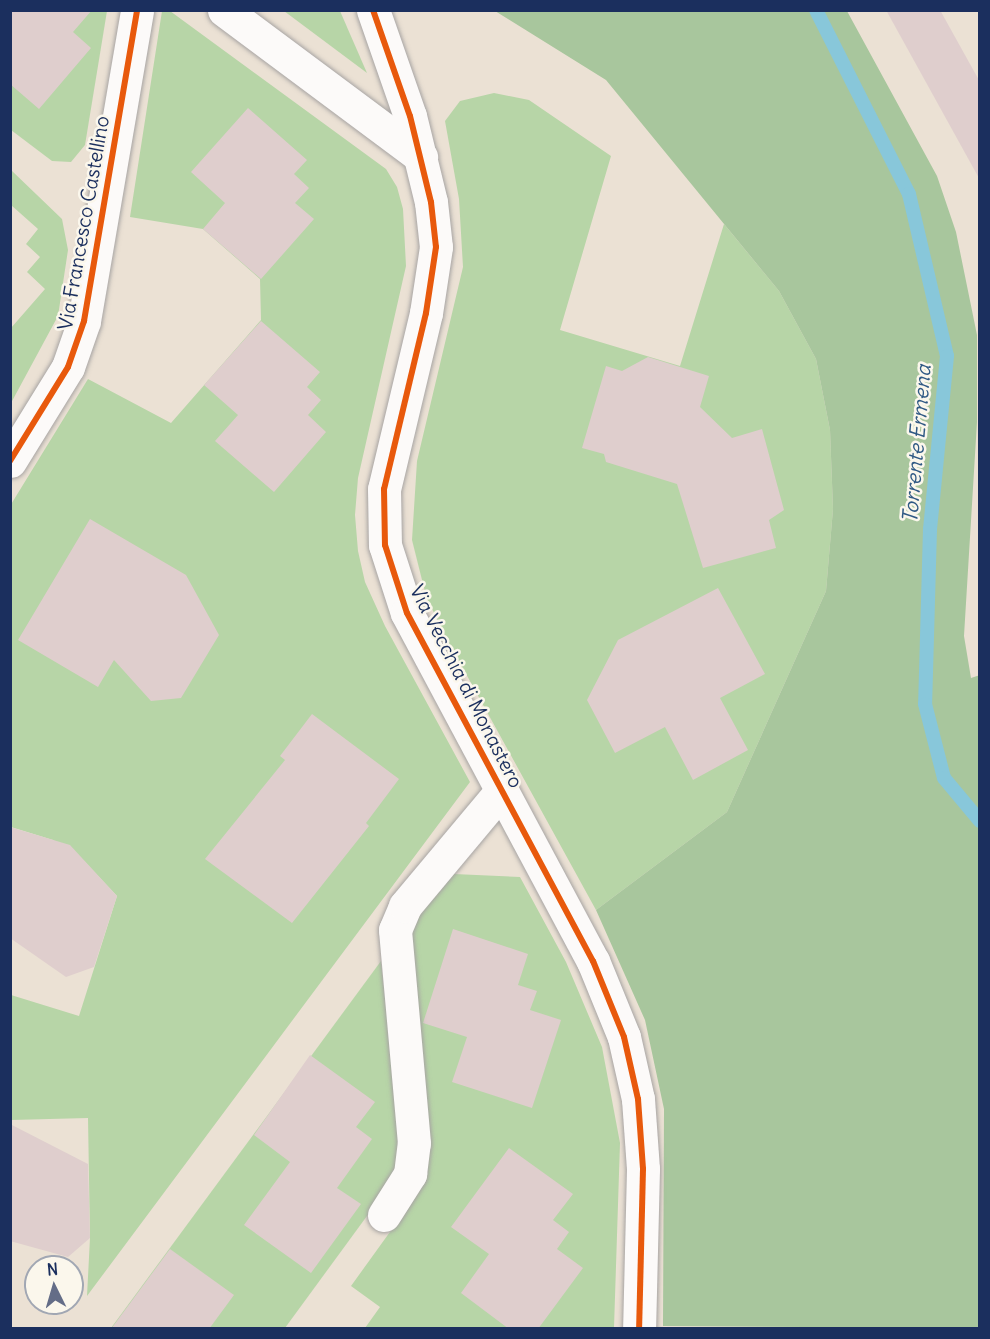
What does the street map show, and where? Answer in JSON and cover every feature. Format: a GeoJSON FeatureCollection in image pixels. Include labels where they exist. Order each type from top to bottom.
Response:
{"type":"FeatureCollection","features":[{"type":"Feature","properties":{"kind":"street","name":"Via Francesco Castellino"},"geometry":{"type":"LineString","coordinates":[[10,461],[68,367],[80,337],[137,10]]}},
{"type":"Feature","properties":{"kind":"street"},"geometry":{"type":"LineString","coordinates":[[224,10],[421,157]]}},
{"type":"Feature","properties":{"kind":"street","name":"Via Vecchia di Monastero"},"geometry":{"type":"LineString","coordinates":[[373,10],[421,157],[434,224],[435,262],[426,313],[389,459],[383,505],[385,545],[407,613],[593,961],[626,1046],[638,1099],[643,1169],[639,1329]]}},
{"type":"Feature","properties":{"kind":"street","name":"Via Vecchia di Monastero"},"geometry":{"type":"LineString","coordinates":[[384,1215],[410,1174],[414,1143],[395,930],[405,906],[502,790]]}},
{"type":"Feature","properties":{"kind":"green space"},"geometry":{"type":"Polygon","coordinates":[[[11,11],[107,11],[85,145],[71,162],[52,161],[11,130],[11,11]]]}},
{"type":"Feature","properties":{"kind":"green space"},"geometry":{"type":"Polygon","coordinates":[[[162,11],[170,11],[386,169],[397,187],[403,209],[406,266],[358,478],[355,515],[358,551],[365,582],[385,626],[470,782],[87,1296],[90,1238],[88,1118],[11,1120],[11,995],[79,1016],[117,896],[84,861],[53,840],[11,827],[10,506],[88,379],[171,423],[261,320],[260,279],[203,229],[130,217],[162,11]]]}},
{"type":"Feature","properties":{"kind":"green space"},"geometry":{"type":"Polygon","coordinates":[[[284,11],[340,11],[367,73],[284,11]]]}},
{"type":"Feature","properties":{"kind":"green space"},"geometry":{"type":"Polygon","coordinates":[[[495,11],[847,11],[937,176],[956,232],[977,335],[977,422],[964,636],[971,678],[980,675],[979,1328],[663,1326],[664,1109],[645,1020],[596,910],[727,812],[826,591],[833,509],[830,430],[816,359],[779,291],[606,80],[495,11]]]}},
{"type":"Feature","properties":{"kind":"green space"},"geometry":{"type":"Polygon","coordinates":[[[494,93],[529,100],[611,156],[560,330],[680,366],[724,224],[779,291],[816,359],[830,430],[833,509],[826,591],[727,812],[596,910],[443,632],[426,596],[412,540],[417,461],[463,267],[459,199],[445,121],[460,101],[494,93]]]}},
{"type":"Feature","properties":{"kind":"green space"},"geometry":{"type":"Polygon","coordinates":[[[11,170],[62,219],[68,250],[58,316],[11,403],[11,328],[45,289],[27,272],[40,257],[26,244],[38,229],[11,205],[11,170]]]}},
{"type":"Feature","properties":{"kind":"green space"},"geometry":{"type":"Polygon","coordinates":[[[454,874],[520,877],[566,962],[602,1047],[620,1143],[614,1328],[365,1328],[380,1307],[351,1286],[413,1200],[428,1162],[409,928],[454,874]]]}},
{"type":"Feature","properties":{"kind":"green space"},"geometry":{"type":"Polygon","coordinates":[[[381,961],[400,1137],[397,1164],[386,1190],[285,1328],[111,1328],[381,961]]]}},
{"type":"Feature","properties":{"kind":"building"},"geometry":{"type":"Polygon","coordinates":[[[10,10],[92,10],[73,32],[91,48],[39,109],[10,84],[10,10]]]}},
{"type":"Feature","properties":{"kind":"building"},"geometry":{"type":"Polygon","coordinates":[[[886,10],[940,10],[980,82],[980,180],[886,10]]]}},
{"type":"Feature","properties":{"kind":"building"},"geometry":{"type":"Polygon","coordinates":[[[248,108],[307,160],[294,174],[309,188],[295,203],[314,219],[261,279],[203,229],[225,203],[191,172],[248,108]]]}},
{"type":"Feature","properties":{"kind":"building"},"geometry":{"type":"Polygon","coordinates":[[[261,321],[320,372],[307,387],[321,400],[308,415],[326,432],[274,492],[215,441],[238,415],[204,385],[261,321]]]}},
{"type":"Feature","properties":{"kind":"building"},"geometry":{"type":"Polygon","coordinates":[[[648,357],[709,376],[700,407],[732,438],[762,429],[784,510],[769,520],[776,548],[703,568],[677,484],[606,462],[604,454],[582,448],[606,366],[622,371],[648,357]]]}},
{"type":"Feature","properties":{"kind":"building"},"geometry":{"type":"Polygon","coordinates":[[[90,519],[186,575],[219,635],[181,698],[151,701],[114,660],[98,687],[18,640],[90,519]]]}},
{"type":"Feature","properties":{"kind":"building"},"geometry":{"type":"Polygon","coordinates":[[[718,588],[765,674],[720,698],[748,750],[693,780],[665,727],[615,753],[587,700],[618,640],[718,588]]]}},
{"type":"Feature","properties":{"kind":"building"},"geometry":{"type":"Polygon","coordinates":[[[312,714],[399,779],[366,823],[369,826],[292,923],[205,859],[285,760],[280,756],[312,714]]]}},
{"type":"Feature","properties":{"kind":"building"},"geometry":{"type":"Polygon","coordinates":[[[10,827],[70,845],[117,896],[94,967],[66,977],[10,938],[10,827]]]}},
{"type":"Feature","properties":{"kind":"building"},"geometry":{"type":"Polygon","coordinates":[[[453,929],[528,954],[518,985],[537,991],[530,1010],[561,1020],[532,1108],[452,1082],[467,1037],[423,1023],[453,929]]]}},
{"type":"Feature","properties":{"kind":"building"},"geometry":{"type":"Polygon","coordinates":[[[310,1055],[375,1102],[356,1127],[372,1139],[337,1188],[361,1204],[311,1273],[244,1225],[290,1162],[254,1135],[310,1055]]]}},
{"type":"Feature","properties":{"kind":"building"},"geometry":{"type":"Polygon","coordinates":[[[10,1124],[88,1164],[90,1238],[70,1255],[61,1255],[10,1241],[10,1124]]]}},
{"type":"Feature","properties":{"kind":"building"},"geometry":{"type":"Polygon","coordinates":[[[509,1148],[573,1194],[553,1220],[569,1232],[557,1249],[583,1268],[538,1329],[509,1329],[461,1293],[489,1254],[451,1227],[509,1148]]]}},
{"type":"Feature","properties":{"kind":"building"},"geometry":{"type":"Polygon","coordinates":[[[170,1249],[234,1295],[209,1329],[111,1329],[170,1249]]]}},
{"type":"Feature","properties":{"kind":"waterway","name":"Torrente Ermena"},"geometry":{"type":"LineString","coordinates":[[816,10],[909,194],[947,356],[930,529],[925,704],[944,778],[980,821]]}},
{"type":"Feature","properties":{"kind":"cycle path"},"geometry":{"type":"LineString","coordinates":[[10,461],[68,367],[84,321],[137,10]]}},
{"type":"Feature","properties":{"kind":"cycle path"},"geometry":{"type":"LineString","coordinates":[[373,10],[410,116],[431,202],[436,247],[426,313],[384,489],[385,545],[407,613],[593,961],[624,1037],[638,1099],[643,1169],[639,1328]]}}]}
